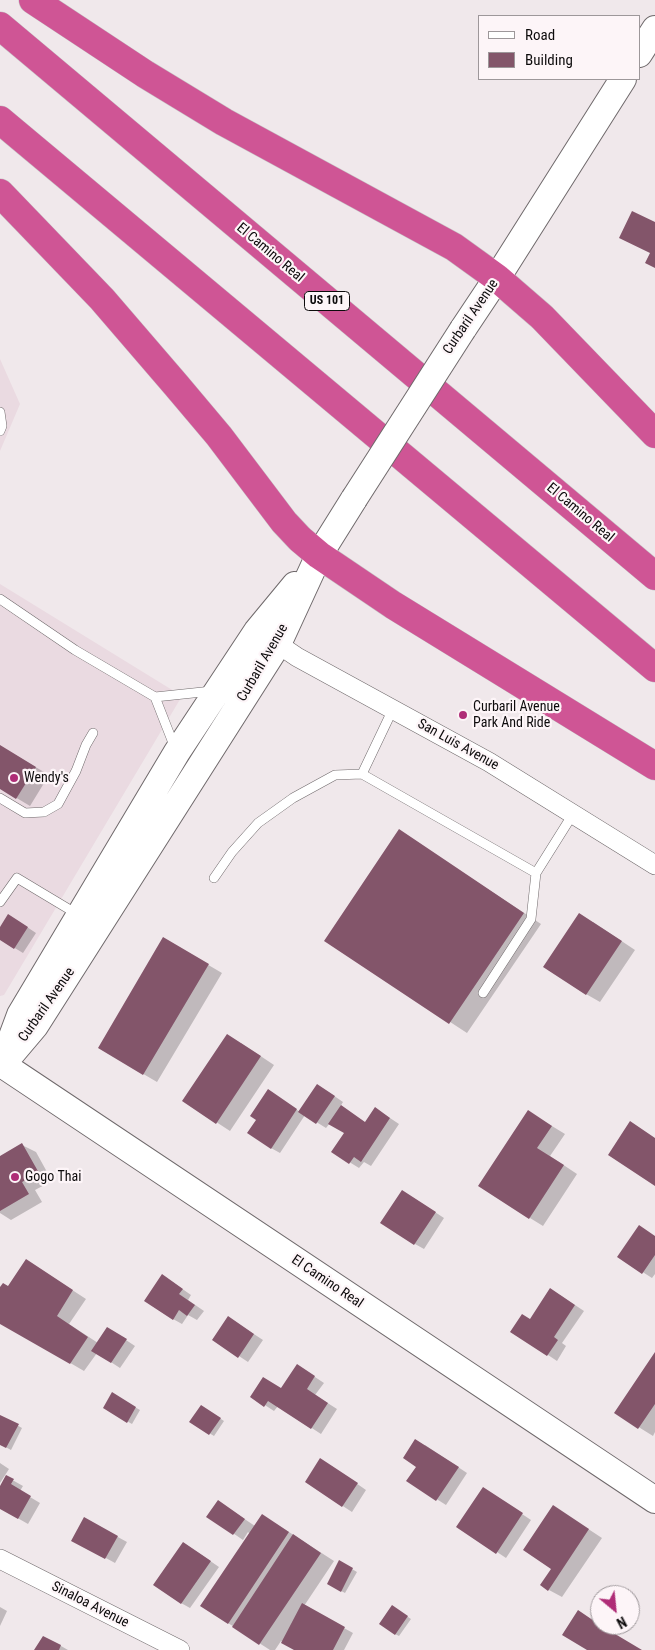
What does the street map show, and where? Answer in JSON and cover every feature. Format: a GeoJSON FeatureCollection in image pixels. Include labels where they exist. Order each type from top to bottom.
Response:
{"type":"FeatureCollection","features":[{"type":"Feature","properties":{"kind":"highway"},"geometry":{"type":"LineString","coordinates":[[33,0],[145,74],[224,122],[454,246],[498,278],[542,317],[655,434]]}},
{"type":"Feature","properties":{"kind":"highway","name":"El Camino Real"},"geometry":{"type":"LineString","coordinates":[[0,26],[655,576]]}},
{"type":"Feature","properties":{"kind":"highway"},"geometry":{"type":"LineString","coordinates":[[0,120],[655,668]]}},
{"type":"Feature","properties":{"kind":"highway"},"geometry":{"type":"LineString","coordinates":[[0,193],[102,299],[213,428],[284,522],[319,556],[393,605],[655,766]]}},
{"type":"Feature","properties":{"kind":"main road"},"geometry":{"type":"LineString","coordinates":[[640,52],[655,29]]}},
{"type":"Feature","properties":{"kind":"main road","name":"Curbaril Avenue"},"geometry":{"type":"LineString","coordinates":[[1,1064],[36,1026],[268,637],[354,499],[498,278],[622,80]]}},
{"type":"Feature","properties":{"kind":"main road","name":"Curbaril Avenue"},"geometry":{"type":"LineString","coordinates":[[1,1064],[20,1015],[177,752],[217,690],[268,637]]}},
{"type":"Feature","properties":{"kind":"main road","name":"El Camino Real"},"geometry":{"type":"LineString","coordinates":[[1,1064],[655,1500]]}},
{"type":"Feature","properties":{"kind":"street","name":"San Luis Avenue"},"geometry":{"type":"LineString","coordinates":[[268,637],[297,657],[490,762],[655,865]]}},
{"type":"Feature","properties":{"kind":"street","name":"Sinaloa Avenue"},"geometry":{"type":"LineString","coordinates":[[0,1559],[180,1650]]}},
{"type":"Feature","properties":{"kind":"lane"},"geometry":{"type":"LineString","coordinates":[[0,412],[2,426],[0,431]]}},
{"type":"Feature","properties":{"kind":"lane"},"geometry":{"type":"LineString","coordinates":[[0,599],[82,655],[155,697],[217,690]]}},
{"type":"Feature","properties":{"kind":"lane"},"geometry":{"type":"LineString","coordinates":[[155,697],[177,752]]}},
{"type":"Feature","properties":{"kind":"lane"},"geometry":{"type":"LineString","coordinates":[[362,774],[393,709]]}},
{"type":"Feature","properties":{"kind":"lane"},"geometry":{"type":"LineString","coordinates":[[0,798],[25,813],[44,812],[58,804],[76,771],[93,733]]}},
{"type":"Feature","properties":{"kind":"lane"},"geometry":{"type":"LineString","coordinates":[[214,878],[232,852],[258,823],[293,798],[336,776],[362,774],[536,872]]}},
{"type":"Feature","properties":{"kind":"lane"},"geometry":{"type":"LineString","coordinates":[[483,992],[531,920],[536,872],[573,814]]}},
{"type":"Feature","properties":{"kind":"lane"},"geometry":{"type":"LineString","coordinates":[[0,902],[17,878],[79,915]]}},
{"type":"Feature","properties":{"kind":"shaded area"},"geometry":{"type":"Polygon","coordinates":[[[0,359],[20,404],[0,451],[0,359]]]}},
{"type":"Feature","properties":{"kind":"shaded area"},"geometry":{"type":"Polygon","coordinates":[[[0,584],[182,696],[4,995],[0,996],[0,584]]]}},
{"type":"Feature","properties":{"kind":"building"},"geometry":{"type":"Polygon","coordinates":[[[632,211],[655,222],[655,268],[645,263],[650,253],[619,238],[632,211]]]}},
{"type":"Feature","properties":{"kind":"building","name":"Wendy's"},"geometry":{"type":"Polygon","coordinates":[[[0,745],[36,767],[16,799],[0,789],[0,745]]]}},
{"type":"Feature","properties":{"kind":"building"},"geometry":{"type":"Polygon","coordinates":[[[399,829],[524,913],[449,1024],[324,941],[399,829]]]}},
{"type":"Feature","properties":{"kind":"building"},"geometry":{"type":"Polygon","coordinates":[[[579,913],[622,941],[586,995],[543,967],[579,913]]]}},
{"type":"Feature","properties":{"kind":"building"},"geometry":{"type":"Polygon","coordinates":[[[8,914],[28,927],[14,949],[0,940],[0,927],[8,914]]]}},
{"type":"Feature","properties":{"kind":"building"},"geometry":{"type":"Polygon","coordinates":[[[163,937],[209,964],[143,1075],[98,1048],[163,937]]]}},
{"type":"Feature","properties":{"kind":"building"},"geometry":{"type":"Polygon","coordinates":[[[227,1034],[261,1056],[216,1124],[182,1101],[227,1034]]]}},
{"type":"Feature","properties":{"kind":"building"},"geometry":{"type":"Polygon","coordinates":[[[317,1084],[335,1096],[316,1124],[298,1112],[317,1084]]]}},
{"type":"Feature","properties":{"kind":"building"},"geometry":{"type":"Polygon","coordinates":[[[268,1089],[297,1109],[271,1149],[247,1133],[256,1120],[250,1116],[268,1089]]]}},
{"type":"Feature","properties":{"kind":"building"},"geometry":{"type":"Polygon","coordinates":[[[341,1105],[365,1122],[375,1107],[390,1118],[361,1162],[354,1157],[349,1164],[331,1152],[344,1133],[328,1124],[341,1105]]]}},
{"type":"Feature","properties":{"kind":"building"},"geometry":{"type":"Polygon","coordinates":[[[528,1110],[552,1126],[537,1148],[564,1165],[529,1219],[478,1186],[528,1110]]]}},
{"type":"Feature","properties":{"kind":"building"},"geometry":{"type":"Polygon","coordinates":[[[630,1121],[655,1138],[655,1186],[608,1155],[630,1121]]]}},
{"type":"Feature","properties":{"kind":"building","name":"Gogo Thai"},"geometry":{"type":"Polygon","coordinates":[[[22,1143],[39,1173],[22,1182],[29,1194],[0,1211],[0,1156],[22,1143]]]}},
{"type":"Feature","properties":{"kind":"building"},"geometry":{"type":"Polygon","coordinates":[[[402,1190],[436,1212],[414,1245],[380,1223],[402,1190]]]}},
{"type":"Feature","properties":{"kind":"building"},"geometry":{"type":"Polygon","coordinates":[[[639,1225],[655,1236],[655,1255],[642,1274],[617,1257],[639,1225]]]}},
{"type":"Feature","properties":{"kind":"building"},"geometry":{"type":"Polygon","coordinates":[[[26,1259],[73,1290],[57,1316],[88,1337],[70,1364],[0,1324],[0,1287],[3,1283],[8,1286],[26,1259]]]}},
{"type":"Feature","properties":{"kind":"building"},"geometry":{"type":"Polygon","coordinates":[[[162,1274],[183,1289],[179,1294],[195,1305],[187,1316],[179,1310],[173,1320],[144,1301],[162,1274]]]}},
{"type":"Feature","properties":{"kind":"building"},"geometry":{"type":"Polygon","coordinates":[[[550,1288],[575,1305],[554,1337],[558,1340],[547,1356],[510,1332],[522,1314],[530,1319],[550,1288]]]}},
{"type":"Feature","properties":{"kind":"building"},"geometry":{"type":"Polygon","coordinates":[[[228,1316],[254,1334],[238,1358],[212,1340],[228,1316]]]}},
{"type":"Feature","properties":{"kind":"building"},"geometry":{"type":"Polygon","coordinates":[[[107,1327],[127,1339],[111,1363],[91,1351],[107,1327]]]}},
{"type":"Feature","properties":{"kind":"building"},"geometry":{"type":"Polygon","coordinates":[[[655,1352],[655,1404],[638,1429],[614,1413],[655,1352]]]}},
{"type":"Feature","properties":{"kind":"building"},"geometry":{"type":"Polygon","coordinates":[[[297,1364],[315,1376],[307,1389],[328,1403],[311,1429],[268,1401],[264,1407],[250,1397],[263,1377],[281,1388],[297,1364]]]}},
{"type":"Feature","properties":{"kind":"building"},"geometry":{"type":"Polygon","coordinates":[[[112,1392],[136,1407],[127,1423],[103,1408],[112,1392]]]}},
{"type":"Feature","properties":{"kind":"building"},"geometry":{"type":"Polygon","coordinates":[[[201,1405],[221,1418],[209,1435],[189,1422],[201,1405]]]}},
{"type":"Feature","properties":{"kind":"building"},"geometry":{"type":"Polygon","coordinates":[[[0,1415],[19,1424],[6,1448],[0,1445],[0,1415]]]}},
{"type":"Feature","properties":{"kind":"building"},"geometry":{"type":"Polygon","coordinates":[[[415,1439],[459,1467],[436,1501],[406,1481],[416,1467],[403,1458],[415,1439]]]}},
{"type":"Feature","properties":{"kind":"building"},"geometry":{"type":"Polygon","coordinates":[[[320,1458],[358,1483],[342,1507],[305,1482],[320,1458]]]}},
{"type":"Feature","properties":{"kind":"building"},"geometry":{"type":"Polygon","coordinates":[[[6,1475],[14,1479],[11,1484],[31,1496],[18,1519],[0,1509],[0,1486],[6,1475]]]}},
{"type":"Feature","properties":{"kind":"building"},"geometry":{"type":"Polygon","coordinates":[[[483,1487],[523,1513],[496,1554],[456,1527],[483,1487]]]}},
{"type":"Feature","properties":{"kind":"building"},"geometry":{"type":"Polygon","coordinates":[[[218,1500],[245,1519],[233,1535],[206,1517],[218,1500]]]}},
{"type":"Feature","properties":{"kind":"building"},"geometry":{"type":"Polygon","coordinates":[[[553,1505],[589,1529],[548,1591],[540,1585],[551,1569],[523,1550],[553,1505]]]}},
{"type":"Feature","properties":{"kind":"building"},"geometry":{"type":"Polygon","coordinates":[[[262,1514],[289,1532],[228,1624],[200,1606],[262,1514]]]}},
{"type":"Feature","properties":{"kind":"building"},"geometry":{"type":"Polygon","coordinates":[[[84,1517],[118,1536],[105,1559],[71,1541],[84,1517]]]}},
{"type":"Feature","properties":{"kind":"building"},"geometry":{"type":"Polygon","coordinates":[[[293,1534],[321,1553],[259,1645],[232,1627],[293,1534]]]}},
{"type":"Feature","properties":{"kind":"building"},"geometry":{"type":"Polygon","coordinates":[[[183,1542],[211,1561],[181,1604],[153,1585],[183,1542]]]}},
{"type":"Feature","properties":{"kind":"building"},"geometry":{"type":"Polygon","coordinates":[[[339,1560],[353,1568],[341,1592],[327,1584],[339,1560]]]}},
{"type":"Feature","properties":{"kind":"building"},"geometry":{"type":"Polygon","coordinates":[[[302,1603],[345,1627],[333,1650],[294,1650],[281,1643],[302,1603]]]}},
{"type":"Feature","properties":{"kind":"building"},"geometry":{"type":"Polygon","coordinates":[[[392,1605],[408,1616],[395,1635],[379,1624],[392,1605]]]}},
{"type":"Feature","properties":{"kind":"building"},"geometry":{"type":"Polygon","coordinates":[[[578,1610],[590,1618],[590,1635],[617,1635],[642,1650],[587,1650],[562,1635],[578,1610]]]}},
{"type":"Feature","properties":{"kind":"building"},"geometry":{"type":"Polygon","coordinates":[[[43,1636],[61,1645],[59,1650],[34,1650],[43,1636]]]}},
{"type":"Feature","properties":{"kind":"place","name":"Curbaril Avenue Park And Ride"},"geometry":{"type":"Point","coordinates":[463,715]}},
{"type":"Feature","properties":{"kind":"place","name":"Wendy's"},"geometry":{"type":"Point","coordinates":[14,778]}},
{"type":"Feature","properties":{"kind":"place","name":"Gogo Thai"},"geometry":{"type":"Point","coordinates":[15,1177]}}]}
